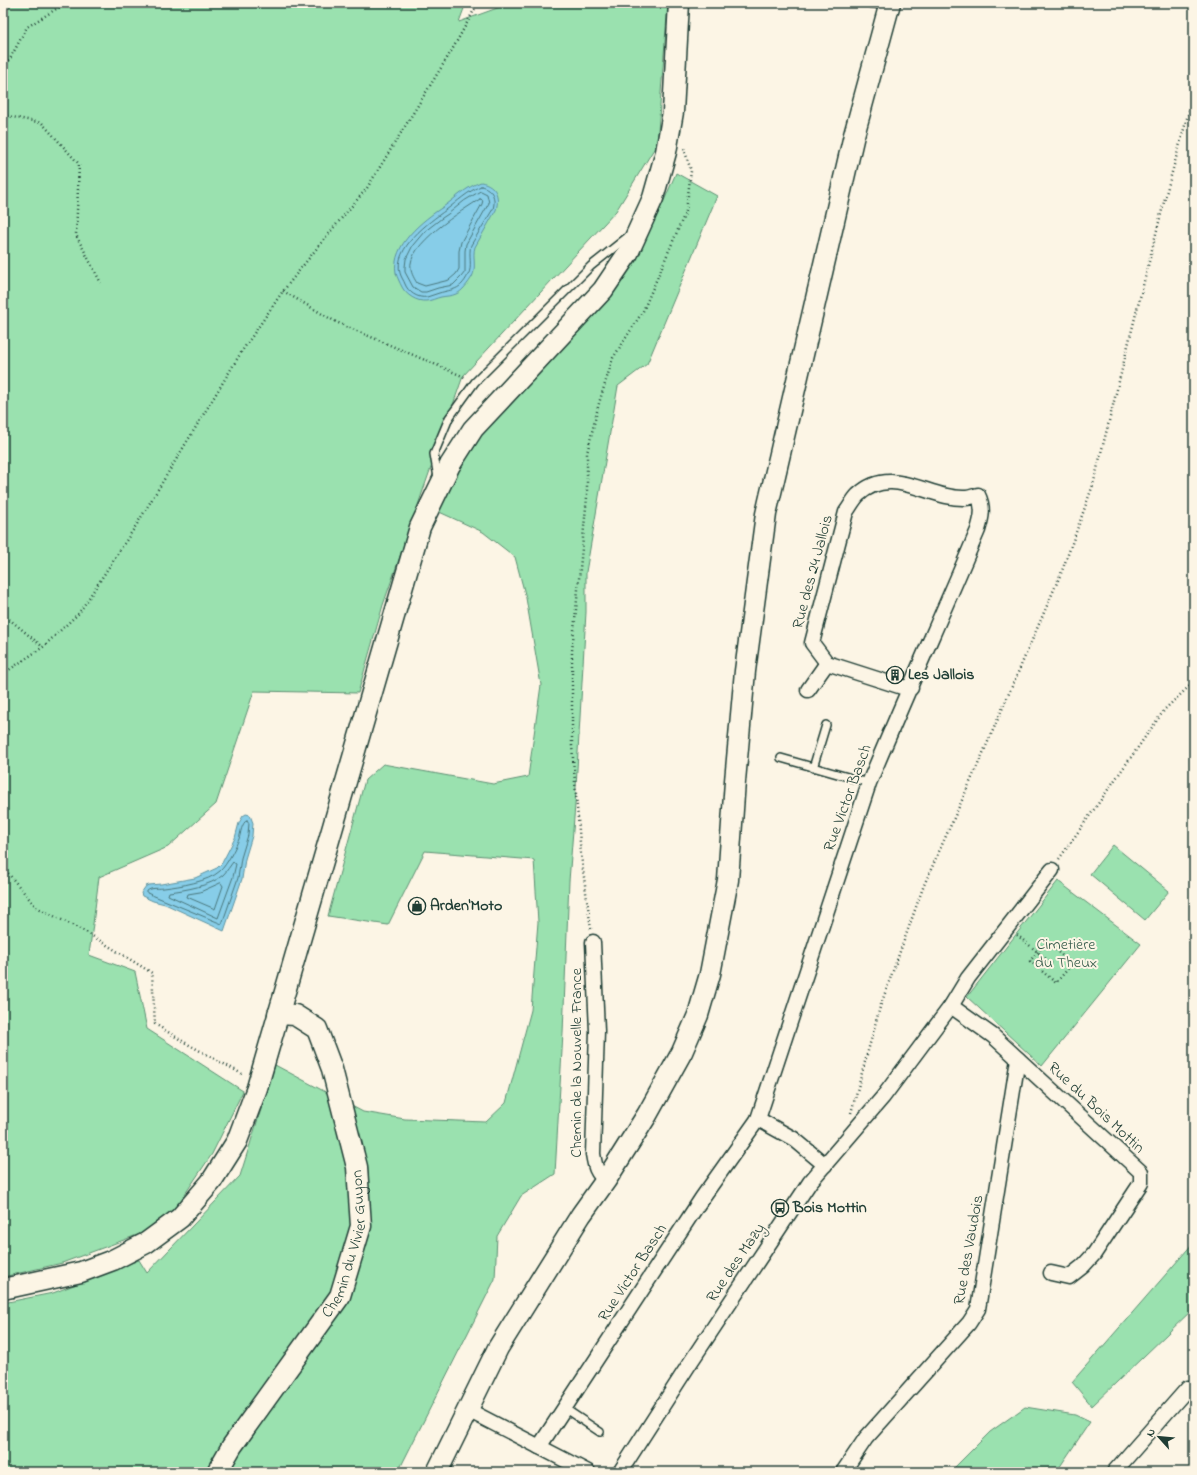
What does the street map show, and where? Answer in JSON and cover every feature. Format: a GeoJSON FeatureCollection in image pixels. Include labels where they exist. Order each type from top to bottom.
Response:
{"type":"FeatureCollection","features":[{"type":"Feature","properties":{"kind":"street"},"geometry":{"type":"LineString","coordinates":[[3,1289],[81,1272],[112,1260],[146,1243],[180,1218],[211,1182],[237,1141],[258,1083],[420,527],[450,465],[474,429],[603,290],[628,253],[653,198],[666,152],[673,112],[679,3]]}},
{"type":"Feature","properties":{"kind":"street"},"geometry":{"type":"LineString","coordinates":[[437,1472],[498,1348],[647,1115],[682,1052],[698,1015],[710,974],[728,880],[735,781],[746,672],[766,514],[854,135],[889,5]]}},
{"type":"Feature","properties":{"kind":"street","name":"Rue des 24 Jallois"},"geometry":{"type":"LineString","coordinates":[[827,663],[812,643],[846,512],[857,496],[868,487],[885,483],[900,482],[952,497],[967,498],[978,495]]}},
{"type":"Feature","properties":{"kind":"street","name":"Rue Victor Basch"},"geometry":{"type":"LineString","coordinates":[[539,1447],[702,1198],[758,1119],[869,783],[978,530],[982,518],[982,507],[978,495]]}},
{"type":"Feature","properties":{"kind":"street"},"geometry":{"type":"LineString","coordinates":[[808,690],[827,663],[835,667],[910,688]]}},
{"type":"Feature","properties":{"kind":"street","name":"Rue des Mazy"},"geometry":{"type":"LineString","coordinates":[[620,1472],[810,1182],[883,1096],[952,1006],[968,978],[1052,870]]}},
{"type":"Feature","properties":{"kind":"street","name":"Chemin de la Nouvelle France"},"geometry":{"type":"LineString","coordinates":[[593,942],[597,1031],[594,1154],[595,1167],[599,1175],[606,1180]]}},
{"type":"Feature","properties":{"kind":"street","name":"Rue du Bois Mottin"},"geometry":{"type":"LineString","coordinates":[[952,1006],[993,1036],[1141,1172],[1140,1184],[1094,1254],[1084,1266],[1069,1277],[1051,1273]]}},
{"type":"Feature","properties":{"kind":"street","name":"Chemin du Vivier Guyon"},"geometry":{"type":"LineString","coordinates":[[217,1472],[232,1446],[340,1296],[361,1226],[357,1167],[332,1069],[317,1029],[295,1015],[278,1014]]}},
{"type":"Feature","properties":{"kind":"street","name":"Rue des Vaudois"},"geometry":{"type":"LineString","coordinates":[[843,1472],[866,1438],[970,1323],[978,1309],[1018,1059]]}},
{"type":"Feature","properties":{"kind":"street"},"geometry":{"type":"LineString","coordinates":[[758,1119],[794,1138],[825,1165]]}},
{"type":"Feature","properties":{"kind":"street"},"geometry":{"type":"LineString","coordinates":[[1114,1472],[1188,1388]]}},
{"type":"Feature","properties":{"kind":"street"},"geometry":{"type":"LineString","coordinates":[[468,1410],[588,1472]]}},
{"type":"Feature","properties":{"kind":"lane"},"geometry":{"type":"LineString","coordinates":[[868,3],[889,5]]}},
{"type":"Feature","properties":{"kind":"lane"},"geometry":{"type":"LineString","coordinates":[[440,487],[434,454],[449,418],[475,382],[590,266],[640,227]]}},
{"type":"Feature","properties":{"kind":"lane"},"geometry":{"type":"LineString","coordinates":[[813,768],[826,725]]}},
{"type":"Feature","properties":{"kind":"lane"},"geometry":{"type":"LineString","coordinates":[[780,758],[869,783]]}},
{"type":"Feature","properties":{"kind":"lane"},"geometry":{"type":"LineString","coordinates":[[564,1408],[600,1432]]}},
{"type":"Feature","properties":{"kind":"path"},"geometry":{"type":"LineString","coordinates":[[3,72],[27,27],[66,3]]}},
{"type":"Feature","properties":{"kind":"path"},"geometry":{"type":"LineString","coordinates":[[3,674],[43,646],[79,613],[137,524],[242,351],[283,291],[367,188],[452,50],[478,3]]}},
{"type":"Feature","properties":{"kind":"path"},"geometry":{"type":"LineString","coordinates":[[843,1143],[880,1007],[924,885],[988,744],[1062,571],[1093,485],[1166,194],[1194,93]]}},
{"type":"Feature","properties":{"kind":"path"},"geometry":{"type":"LineString","coordinates":[[3,114],[42,123],[79,164],[76,235],[101,283]]}},
{"type":"Feature","properties":{"kind":"path"},"geometry":{"type":"LineString","coordinates":[[593,942],[581,855],[572,746],[572,651],[586,497],[587,452],[599,403],[614,358],[643,311],[686,211],[690,171],[682,142]]}},
{"type":"Feature","properties":{"kind":"path"},"geometry":{"type":"LineString","coordinates":[[283,291],[336,322],[475,382]]}},
{"type":"Feature","properties":{"kind":"path"},"geometry":{"type":"LineString","coordinates":[[3,614],[43,646]]}},
{"type":"Feature","properties":{"kind":"path"},"geometry":{"type":"LineString","coordinates":[[1052,870],[1166,709],[1194,682]]}},
{"type":"Feature","properties":{"kind":"path"},"geometry":{"type":"LineString","coordinates":[[3,867],[36,907],[86,932],[152,973],[155,1024],[184,1042],[258,1083]]}},
{"type":"Feature","properties":{"kind":"path"},"geometry":{"type":"LineString","coordinates":[[1007,927],[1052,964]]}},
{"type":"Feature","properties":{"kind":"path"},"geometry":{"type":"LineString","coordinates":[[1046,942],[1072,964],[1056,983],[1030,961],[1037,952],[1046,942]]}},
{"type":"Feature","properties":{"kind":"green space"},"geometry":{"type":"Polygon","coordinates":[[[3,3],[466,3],[459,22],[511,3],[668,3],[657,144],[616,211],[463,376],[383,605],[358,693],[254,691],[216,804],[168,847],[99,877],[89,955],[135,972],[147,1029],[243,1091],[212,1154],[164,1225],[62,1263],[3,1277],[3,3]]]}},
{"type":"Feature","properties":{"kind":"green space"},"geometry":{"type":"Polygon","coordinates":[[[676,173],[717,196],[647,364],[618,386],[586,572],[586,612],[569,881],[563,1033],[555,1174],[521,1196],[497,1236],[495,1279],[398,1472],[3,1472],[3,1303],[53,1293],[139,1260],[147,1273],[240,1176],[275,1065],[363,1112],[405,1119],[486,1122],[506,1103],[531,1010],[538,922],[534,860],[425,851],[388,925],[328,916],[365,780],[383,764],[493,784],[528,777],[541,685],[526,598],[515,557],[483,532],[435,510],[481,431],[518,395],[606,303],[634,260],[663,203],[676,173]]]}},
{"type":"Feature","properties":{"kind":"green space"},"geometry":{"type":"Polygon","coordinates":[[[1113,845],[1169,891],[1145,920],[1090,874],[1113,845]]]}},
{"type":"Feature","properties":{"kind":"green space","name":"Cimetière du Theux"},"geometry":{"type":"Polygon","coordinates":[[[1058,881],[1141,944],[1042,1066],[967,997],[1058,881]]]}},
{"type":"Feature","properties":{"kind":"green space"},"geometry":{"type":"Polygon","coordinates":[[[1194,1242],[1194,1308],[1092,1406],[1072,1382],[1194,1242]]]}},
{"type":"Feature","properties":{"kind":"green space"},"geometry":{"type":"Polygon","coordinates":[[[1025,1407],[1075,1415],[1090,1422],[1059,1468],[1014,1470],[1013,1472],[950,1472],[990,1432],[1025,1407]]]}},
{"type":"Feature","properties":{"kind":"water"},"geometry":{"type":"Polygon","coordinates":[[[481,182],[486,183],[496,192],[497,205],[496,210],[475,247],[474,270],[472,277],[463,289],[454,295],[441,297],[430,301],[423,301],[412,297],[404,290],[396,273],[398,253],[403,243],[418,226],[466,190],[481,182]]]}},
{"type":"Feature","properties":{"kind":"water"},"geometry":{"type":"Polygon","coordinates":[[[246,814],[250,815],[253,823],[252,836],[245,859],[242,879],[224,931],[165,904],[142,896],[141,893],[146,886],[195,878],[217,868],[222,863],[235,838],[239,823],[246,814]]]}},
{"type":"Feature","properties":{"kind":"place","name":"Les Jallois"},"geometry":{"type":"Point","coordinates":[895,675]}},
{"type":"Feature","properties":{"kind":"place","name":"Arden'Moto"},"geometry":{"type":"Point","coordinates":[417,906]}},
{"type":"Feature","properties":{"kind":"place","name":"Bois Mottin"},"geometry":{"type":"Point","coordinates":[780,1208]}}]}
